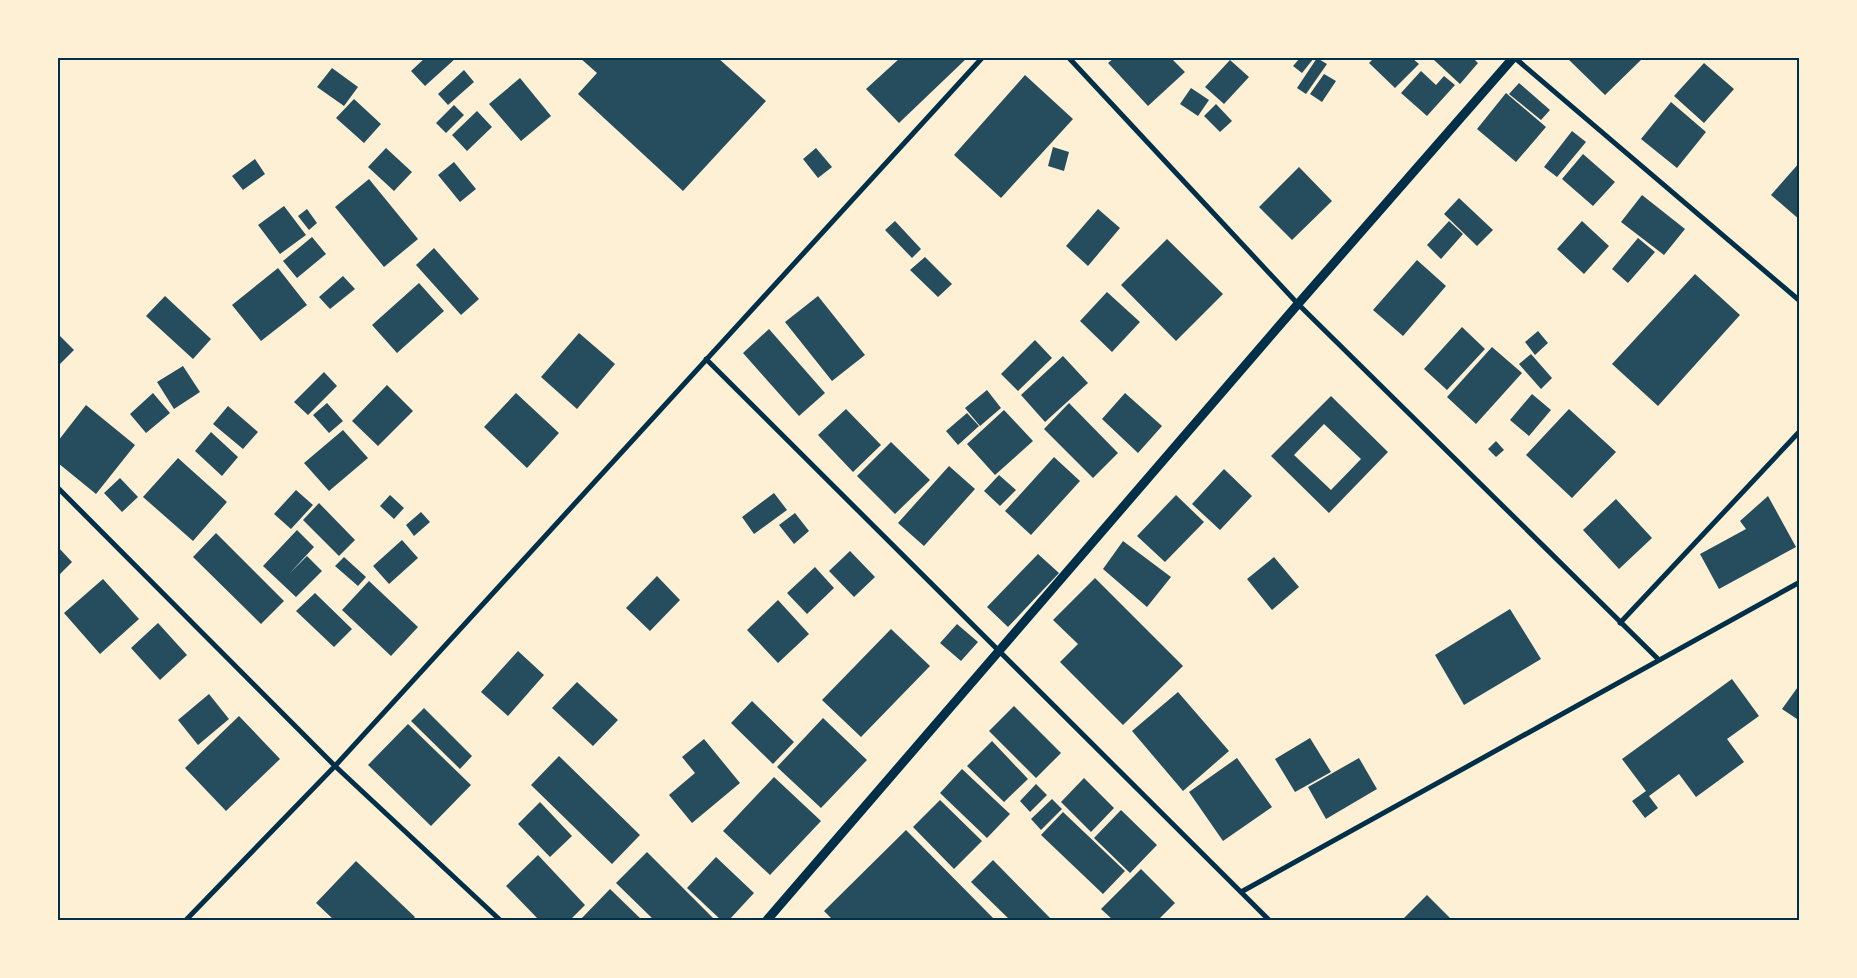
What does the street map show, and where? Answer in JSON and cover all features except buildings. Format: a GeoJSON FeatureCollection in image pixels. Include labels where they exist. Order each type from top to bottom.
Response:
{"type":"FeatureCollection","features":[{"type":"Feature","properties":{"kind":"street"},"geometry":{"type":"LineString","coordinates":[[186,920],[335,766],[982,58]]}},
{"type":"Feature","properties":{"kind":"street"},"geometry":{"type":"LineString","coordinates":[[1069,58],[1298,304],[1659,660]]}},
{"type":"Feature","properties":{"kind":"street"},"geometry":{"type":"LineString","coordinates":[[767,920],[1000,652],[1298,304],[1514,58],[1800,302]]}},
{"type":"Feature","properties":{"kind":"street"},"geometry":{"type":"LineString","coordinates":[[706,359],[1269,920]]}},
{"type":"Feature","properties":{"kind":"street"},"geometry":{"type":"LineString","coordinates":[[1620,623],[1800,431]]}},
{"type":"Feature","properties":{"kind":"street"},"geometry":{"type":"LineString","coordinates":[[58,488],[335,766],[500,920]]}},
{"type":"Feature","properties":{"kind":"street"},"geometry":{"type":"LineString","coordinates":[[1241,892],[1800,582]]}}]}
